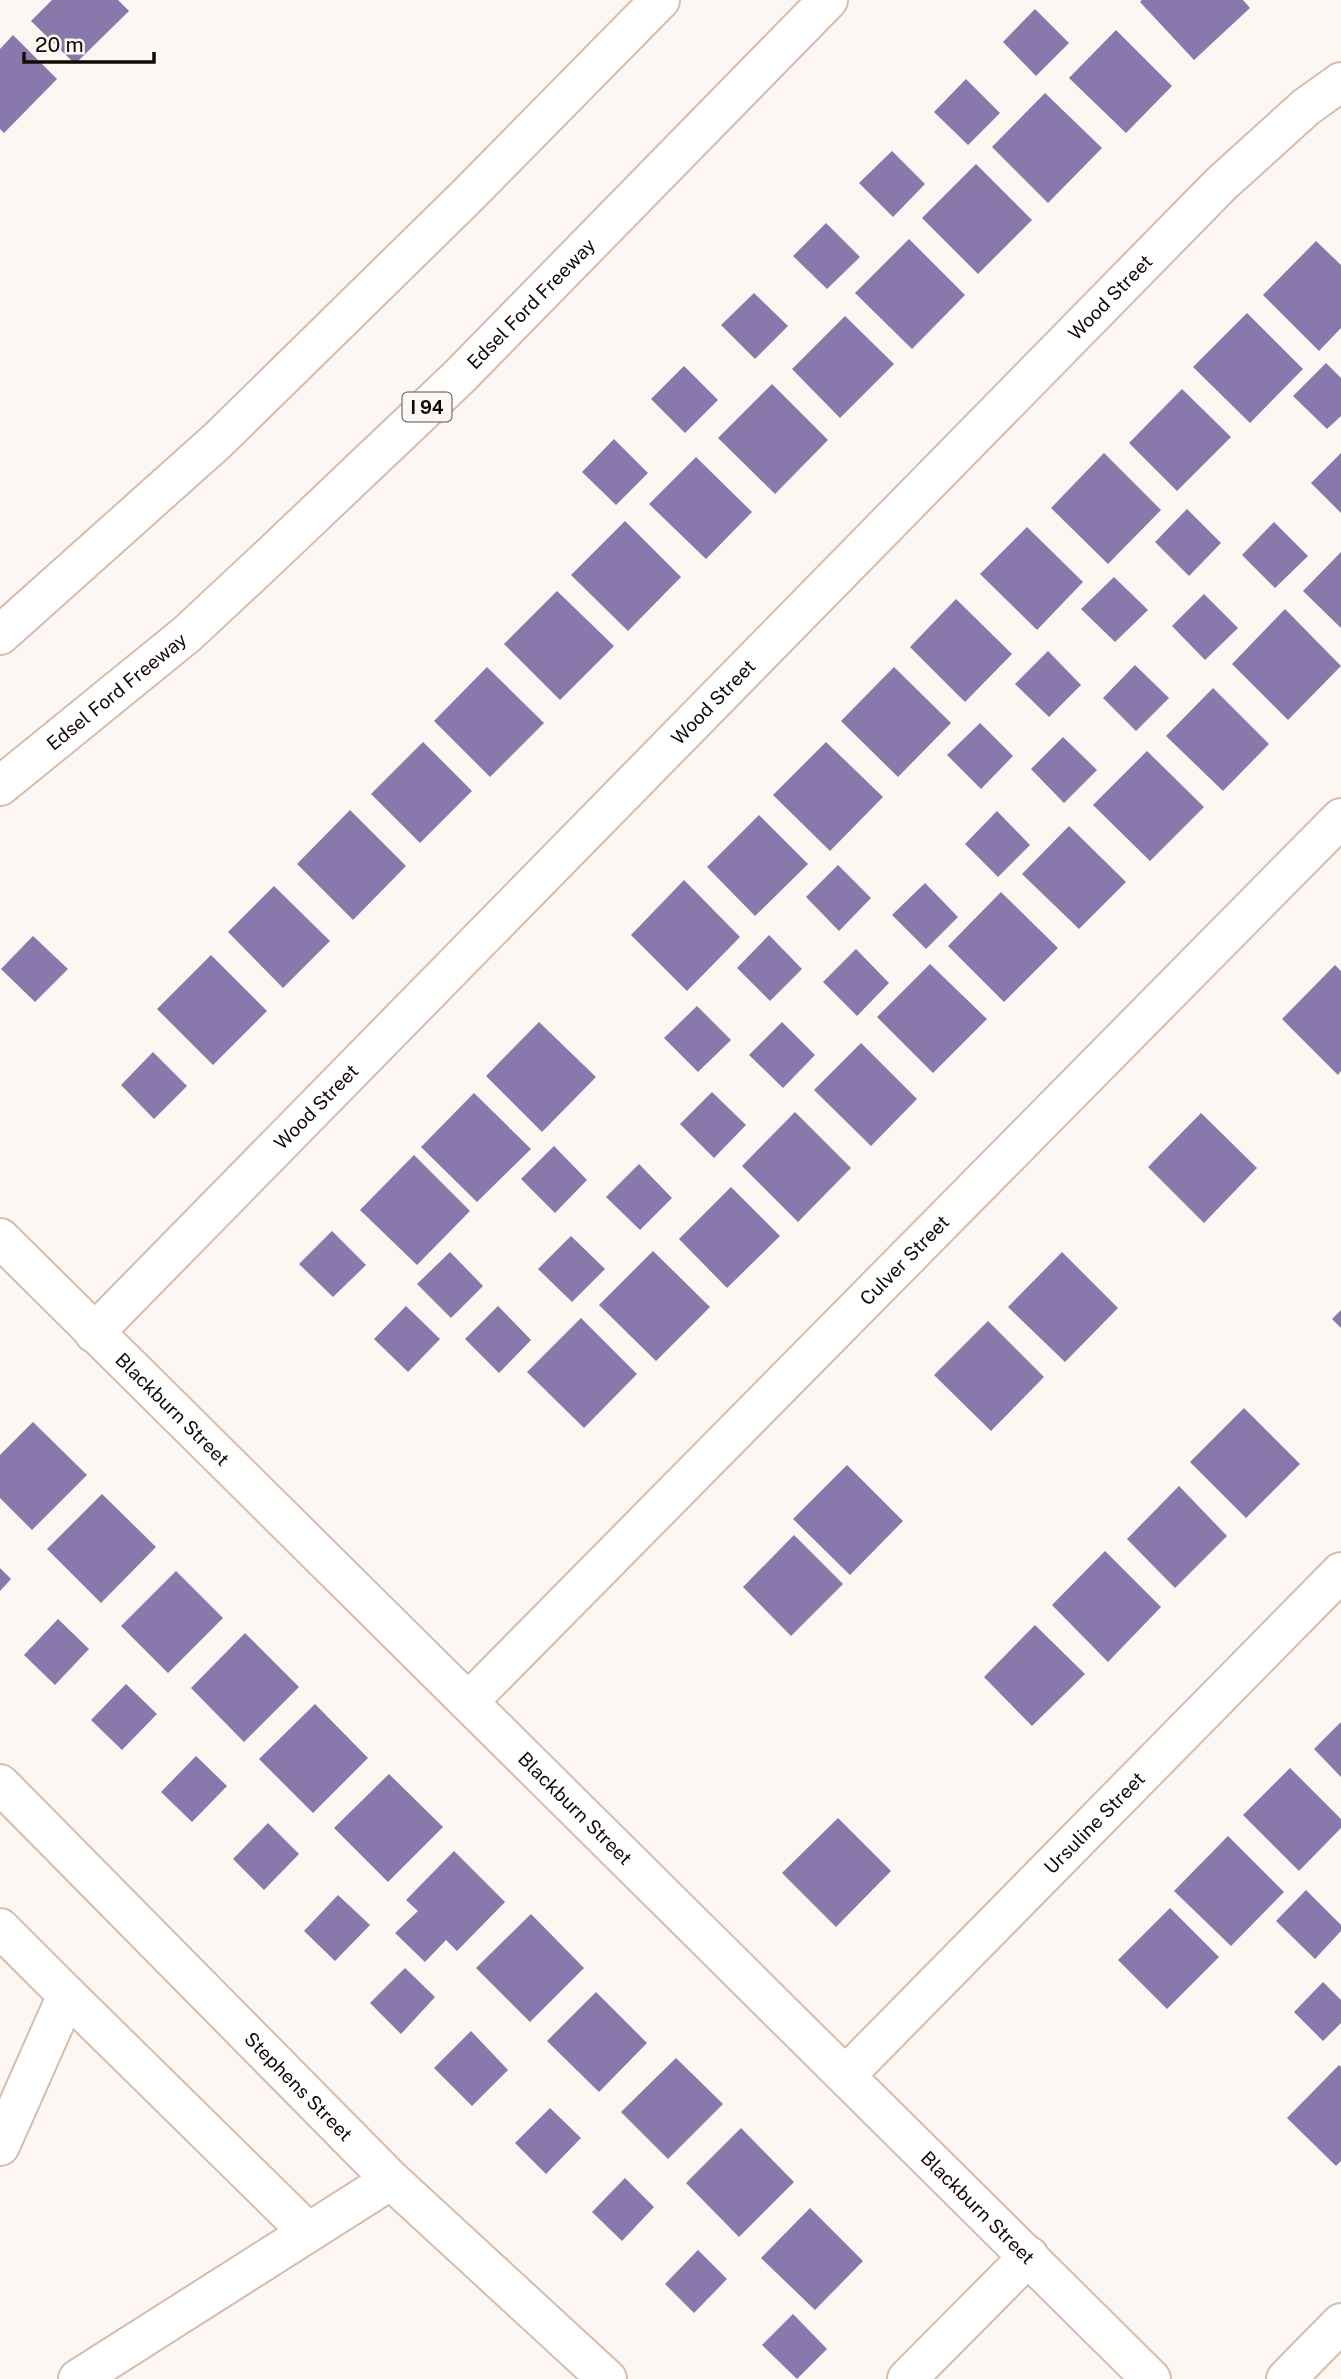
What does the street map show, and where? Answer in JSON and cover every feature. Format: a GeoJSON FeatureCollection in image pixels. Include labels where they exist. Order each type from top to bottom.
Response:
{"type":"FeatureCollection","features":[{"type":"Feature","properties":{"kind":"main road"},"geometry":{"type":"LineString","coordinates":[[0,635],[218,441],[467,196],[660,0]]}},
{"type":"Feature","properties":{"kind":"main road","name":"Edsel Ford Freeway"},"geometry":{"type":"LineString","coordinates":[[0,786],[187,634],[272,555],[459,377],[828,0]]}},
{"type":"Feature","properties":{"kind":"main road","name":"Wood Street"},"geometry":{"type":"LineString","coordinates":[[93,1333],[1211,194],[1306,107],[1341,82]]}},
{"type":"Feature","properties":{"kind":"main road","name":"Culver Street"},"geometry":{"type":"LineString","coordinates":[[468,1702],[1341,818]]}},
{"type":"Feature","properties":{"kind":"main road","name":"Blackburn Street"},"geometry":{"type":"LineString","coordinates":[[0,1238],[1151,2379]]}},
{"type":"Feature","properties":{"kind":"main road","name":"Ursuline Street"},"geometry":{"type":"LineString","coordinates":[[846,2075],[1341,1572]]}},
{"type":"Feature","properties":{"kind":"main road","name":"Stephens Street"},"geometry":{"type":"LineString","coordinates":[[0,1784],[391,2179],[607,2379]]}},
{"type":"Feature","properties":{"kind":"main road"},"geometry":{"type":"LineString","coordinates":[[0,1928],[308,2232]]}},
{"type":"Feature","properties":{"kind":"main road"},"geometry":{"type":"LineString","coordinates":[[0,2146],[67,1995]]}},
{"type":"Feature","properties":{"kind":"main road"},"geometry":{"type":"LineString","coordinates":[[78,2379],[391,2179]]}},
{"type":"Feature","properties":{"kind":"main road"},"geometry":{"type":"LineString","coordinates":[[907,2379],[1029,2256]]}},
{"type":"Feature","properties":{"kind":"main road"},"geometry":{"type":"LineString","coordinates":[[1286,2379],[1341,2323]]}},
{"type":"Feature","properties":{"kind":"building"},"geometry":{"type":"Polygon","coordinates":[[[52,0],[118,0],[129,11],[75,64],[31,21],[52,0]]]}},
{"type":"Feature","properties":{"kind":"building"},"geometry":{"type":"Polygon","coordinates":[[[1243,0],[1250,8],[1194,60],[1140,2],[1243,0]]]}},
{"type":"Feature","properties":{"kind":"building"},"geometry":{"type":"Polygon","coordinates":[[[1035,9],[1069,43],[1036,76],[1003,42],[1035,9]]]}},
{"type":"Feature","properties":{"kind":"building"},"geometry":{"type":"Polygon","coordinates":[[[1116,30],[1172,86],[1126,133],[1069,78],[1116,30]]]}},
{"type":"Feature","properties":{"kind":"building"},"geometry":{"type":"Polygon","coordinates":[[[13,35],[57,79],[4,133],[0,129],[0,49],[13,35]]]}},
{"type":"Feature","properties":{"kind":"building"},"geometry":{"type":"Polygon","coordinates":[[[966,79],[1000,113],[968,145],[934,112],[966,79]]]}},
{"type":"Feature","properties":{"kind":"building"},"geometry":{"type":"Polygon","coordinates":[[[1045,93],[1102,148],[1048,203],[992,147],[1045,93]]]}},
{"type":"Feature","properties":{"kind":"building"},"geometry":{"type":"Polygon","coordinates":[[[892,151],[925,184],[893,217],[859,183],[892,151]]]}},
{"type":"Feature","properties":{"kind":"building"},"geometry":{"type":"Polygon","coordinates":[[[976,164],[1032,220],[978,274],[922,218],[976,164]]]}},
{"type":"Feature","properties":{"kind":"building"},"geometry":{"type":"Polygon","coordinates":[[[826,223],[860,257],[827,289],[793,256],[826,223]]]}},
{"type":"Feature","properties":{"kind":"building"},"geometry":{"type":"Polygon","coordinates":[[[909,239],[965,295],[912,349],[855,293],[909,239]]]}},
{"type":"Feature","properties":{"kind":"building"},"geometry":{"type":"Polygon","coordinates":[[[1316,241],[1341,265],[1341,328],[1319,351],[1263,295],[1316,241]]]}},
{"type":"Feature","properties":{"kind":"building"},"geometry":{"type":"Polygon","coordinates":[[[754,293],[788,326],[755,359],[721,325],[754,293]]]}},
{"type":"Feature","properties":{"kind":"building"},"geometry":{"type":"Polygon","coordinates":[[[1247,313],[1303,369],[1250,423],[1193,367],[1247,313]]]}},
{"type":"Feature","properties":{"kind":"building"},"geometry":{"type":"Polygon","coordinates":[[[845,316],[894,364],[840,418],[792,369],[845,316]]]}},
{"type":"Feature","properties":{"kind":"building"},"geometry":{"type":"Polygon","coordinates":[[[1326,363],[1341,378],[1341,416],[1327,429],[1293,396],[1326,363]]]}},
{"type":"Feature","properties":{"kind":"building"},"geometry":{"type":"Polygon","coordinates":[[[684,366],[718,400],[685,433],[651,399],[684,366]]]}},
{"type":"Feature","properties":{"kind":"building"},"geometry":{"type":"Polygon","coordinates":[[[772,384],[828,440],[775,494],[718,438],[772,384]]]}},
{"type":"Feature","properties":{"kind":"building"},"geometry":{"type":"Polygon","coordinates":[[[1182,389],[1231,437],[1177,491],[1129,443],[1182,389]]]}},
{"type":"Feature","properties":{"kind":"building"},"geometry":{"type":"Polygon","coordinates":[[[614,439],[648,473],[616,505],[582,472],[614,439]]]}},
{"type":"Feature","properties":{"kind":"building"},"geometry":{"type":"Polygon","coordinates":[[[1104,453],[1161,510],[1108,564],[1051,508],[1104,453]]]}},
{"type":"Feature","properties":{"kind":"building"},"geometry":{"type":"Polygon","coordinates":[[[1341,453],[1341,513],[1311,483],[1341,453]]]}},
{"type":"Feature","properties":{"kind":"building"},"geometry":{"type":"Polygon","coordinates":[[[696,457],[752,512],[706,559],[649,504],[696,457]]]}},
{"type":"Feature","properties":{"kind":"building"},"geometry":{"type":"Polygon","coordinates":[[[1187,509],[1221,543],[1189,576],[1155,542],[1187,509]]]}},
{"type":"Feature","properties":{"kind":"building"},"geometry":{"type":"Polygon","coordinates":[[[625,521],[681,577],[628,631],[571,575],[625,521]]]}},
{"type":"Feature","properties":{"kind":"building"},"geometry":{"type":"Polygon","coordinates":[[[1274,522],[1308,556],[1275,588],[1242,555],[1274,522]]]}},
{"type":"Feature","properties":{"kind":"building"},"geometry":{"type":"Polygon","coordinates":[[[1027,527],[1083,582],[1037,630],[980,574],[1027,527]]]}},
{"type":"Feature","properties":{"kind":"building"},"geometry":{"type":"Polygon","coordinates":[[[1341,552],[1341,628],[1303,591],[1341,552]]]}},
{"type":"Feature","properties":{"kind":"building"},"geometry":{"type":"Polygon","coordinates":[[[1114,577],[1148,610],[1115,642],[1081,609],[1114,577]]]}},
{"type":"Feature","properties":{"kind":"building"},"geometry":{"type":"Polygon","coordinates":[[[557,591],[614,646],[560,700],[504,644],[557,591]]]}},
{"type":"Feature","properties":{"kind":"building"},"geometry":{"type":"Polygon","coordinates":[[[1204,594],[1238,628],[1205,660],[1172,626],[1204,594]]]}},
{"type":"Feature","properties":{"kind":"building"},"geometry":{"type":"Polygon","coordinates":[[[956,599],[1012,654],[965,702],[910,647],[956,599]]]}},
{"type":"Feature","properties":{"kind":"building"},"geometry":{"type":"Polygon","coordinates":[[[1285,609],[1341,666],[1288,720],[1232,664],[1285,609]]]}},
{"type":"Feature","properties":{"kind":"building"},"geometry":{"type":"Polygon","coordinates":[[[1048,651],[1081,685],[1049,717],[1015,684],[1048,651]]]}},
{"type":"Feature","properties":{"kind":"building"},"geometry":{"type":"Polygon","coordinates":[[[1135,665],[1169,698],[1136,731],[1103,698],[1135,665]]]}},
{"type":"Feature","properties":{"kind":"building"},"geometry":{"type":"Polygon","coordinates":[[[487,667],[544,723],[490,777],[434,721],[487,667]]]}},
{"type":"Feature","properties":{"kind":"building"},"geometry":{"type":"Polygon","coordinates":[[[894,667],[951,723],[898,777],[841,721],[894,667]]]}},
{"type":"Feature","properties":{"kind":"building"},"geometry":{"type":"Polygon","coordinates":[[[1213,688],[1269,744],[1223,791],[1166,736],[1213,688]]]}},
{"type":"Feature","properties":{"kind":"building"},"geometry":{"type":"Polygon","coordinates":[[[980,723],[1013,756],[981,789],[947,755],[980,723]]]}},
{"type":"Feature","properties":{"kind":"building"},"geometry":{"type":"Polygon","coordinates":[[[1063,737],[1097,770],[1064,803],[1031,769],[1063,737]]]}},
{"type":"Feature","properties":{"kind":"building"},"geometry":{"type":"Polygon","coordinates":[[[423,742],[472,791],[420,843],[371,794],[423,742]]]}},
{"type":"Feature","properties":{"kind":"building"},"geometry":{"type":"Polygon","coordinates":[[[826,742],[883,797],[830,851],[773,795],[826,742]]]}},
{"type":"Feature","properties":{"kind":"building"},"geometry":{"type":"Polygon","coordinates":[[[1147,751],[1204,807],[1150,861],[1093,805],[1147,751]]]}},
{"type":"Feature","properties":{"kind":"building"},"geometry":{"type":"Polygon","coordinates":[[[350,810],[406,866],[353,920],[297,864],[350,810]]]}},
{"type":"Feature","properties":{"kind":"building"},"geometry":{"type":"Polygon","coordinates":[[[997,811],[1030,845],[998,877],[965,844],[997,811]]]}},
{"type":"Feature","properties":{"kind":"building"},"geometry":{"type":"Polygon","coordinates":[[[759,815],[808,864],[755,916],[707,867],[759,815]]]}},
{"type":"Feature","properties":{"kind":"building"},"geometry":{"type":"Polygon","coordinates":[[[1069,826],[1126,882],[1079,929],[1022,874],[1069,826]]]}},
{"type":"Feature","properties":{"kind":"building"},"geometry":{"type":"Polygon","coordinates":[[[838,865],[871,898],[839,931],[806,897],[838,865]]]}},
{"type":"Feature","properties":{"kind":"building"},"geometry":{"type":"Polygon","coordinates":[[[684,880],[740,937],[687,991],[631,935],[684,880]]]}},
{"type":"Feature","properties":{"kind":"building"},"geometry":{"type":"Polygon","coordinates":[[[925,883],[958,917],[926,949],[892,915],[925,883]]]}},
{"type":"Feature","properties":{"kind":"building"},"geometry":{"type":"Polygon","coordinates":[[[274,886],[330,941],[283,988],[228,932],[274,886]]]}},
{"type":"Feature","properties":{"kind":"building"},"geometry":{"type":"Polygon","coordinates":[[[1001,892],[1058,948],[1004,1002],[948,946],[1001,892]]]}},
{"type":"Feature","properties":{"kind":"building"},"geometry":{"type":"Polygon","coordinates":[[[769,935],[802,969],[770,1001],[737,968],[769,935]]]}},
{"type":"Feature","properties":{"kind":"building"},"geometry":{"type":"Polygon","coordinates":[[[33,936],[68,969],[35,1002],[1,969],[33,936]]]}},
{"type":"Feature","properties":{"kind":"building"},"geometry":{"type":"Polygon","coordinates":[[[856,949],[889,983],[857,1016],[823,982],[856,949]]]}},
{"type":"Feature","properties":{"kind":"building"},"geometry":{"type":"Polygon","coordinates":[[[211,955],[267,1011],[213,1065],[157,1009],[211,955]]]}},
{"type":"Feature","properties":{"kind":"building"},"geometry":{"type":"Polygon","coordinates":[[[930,964],[987,1019],[933,1073],[877,1017],[930,964]]]}},
{"type":"Feature","properties":{"kind":"building"},"geometry":{"type":"Polygon","coordinates":[[[1335,965],[1341,971],[1341,1071],[1338,1075],[1282,1019],[1335,965]]]}},
{"type":"Feature","properties":{"kind":"building"},"geometry":{"type":"Polygon","coordinates":[[[697,1006],[731,1040],[698,1072],[664,1038],[697,1006]]]}},
{"type":"Feature","properties":{"kind":"building"},"geometry":{"type":"Polygon","coordinates":[[[539,1022],[596,1077],[542,1132],[486,1076],[539,1022]]]}},
{"type":"Feature","properties":{"kind":"building"},"geometry":{"type":"Polygon","coordinates":[[[782,1022],[815,1055],[783,1088],[749,1055],[782,1022]]]}},
{"type":"Feature","properties":{"kind":"building"},"geometry":{"type":"Polygon","coordinates":[[[861,1043],[917,1099],[871,1146],[814,1090],[861,1043]]]}},
{"type":"Feature","properties":{"kind":"building"},"geometry":{"type":"Polygon","coordinates":[[[153,1052],[187,1086],[154,1119],[121,1085],[153,1052]]]}},
{"type":"Feature","properties":{"kind":"building"},"geometry":{"type":"Polygon","coordinates":[[[712,1092],[746,1125],[714,1158],[680,1124],[712,1092]]]}},
{"type":"Feature","properties":{"kind":"building"},"geometry":{"type":"Polygon","coordinates":[[[474,1093],[531,1149],[477,1202],[421,1147],[474,1093]]]}},
{"type":"Feature","properties":{"kind":"building"},"geometry":{"type":"Polygon","coordinates":[[[795,1112],[851,1168],[798,1222],[742,1166],[795,1112]]]}},
{"type":"Feature","properties":{"kind":"building"},"geometry":{"type":"Polygon","coordinates":[[[1201,1113],[1257,1168],[1204,1223],[1148,1167],[1201,1113]]]}},
{"type":"Feature","properties":{"kind":"building"},"geometry":{"type":"Polygon","coordinates":[[[554,1146],[587,1180],[555,1213],[521,1179],[554,1146]]]}},
{"type":"Feature","properties":{"kind":"building"},"geometry":{"type":"Polygon","coordinates":[[[414,1155],[470,1211],[417,1265],[360,1210],[414,1155]]]}},
{"type":"Feature","properties":{"kind":"building"},"geometry":{"type":"Polygon","coordinates":[[[639,1164],[672,1198],[640,1230],[606,1197],[639,1164]]]}},
{"type":"Feature","properties":{"kind":"building"},"geometry":{"type":"Polygon","coordinates":[[[731,1187],[780,1236],[727,1288],[679,1239],[731,1187]]]}},
{"type":"Feature","properties":{"kind":"building"},"geometry":{"type":"Polygon","coordinates":[[[332,1231],[366,1265],[333,1297],[299,1264],[332,1231]]]}},
{"type":"Feature","properties":{"kind":"building"},"geometry":{"type":"Polygon","coordinates":[[[571,1236],[605,1269],[572,1302],[538,1269],[571,1236]]]}},
{"type":"Feature","properties":{"kind":"building"},"geometry":{"type":"Polygon","coordinates":[[[653,1251],[710,1307],[656,1361],[599,1305],[653,1251]]]}},
{"type":"Feature","properties":{"kind":"building"},"geometry":{"type":"Polygon","coordinates":[[[450,1252],[483,1286],[451,1318],[417,1284],[450,1252]]]}},
{"type":"Feature","properties":{"kind":"building"},"geometry":{"type":"Polygon","coordinates":[[[1062,1252],[1118,1308],[1065,1362],[1008,1307],[1062,1252]]]}},
{"type":"Feature","properties":{"kind":"building"},"geometry":{"type":"Polygon","coordinates":[[[406,1306],[440,1339],[408,1372],[374,1339],[406,1306]]]}},
{"type":"Feature","properties":{"kind":"building"},"geometry":{"type":"Polygon","coordinates":[[[498,1306],[531,1340],[499,1373],[465,1339],[498,1306]]]}},
{"type":"Feature","properties":{"kind":"building"},"geometry":{"type":"Polygon","coordinates":[[[1341,1310],[1341,1328],[1332,1319],[1341,1310]]]}},
{"type":"Feature","properties":{"kind":"building"},"geometry":{"type":"Polygon","coordinates":[[[581,1318],[637,1374],[584,1428],[527,1372],[581,1318]]]}},
{"type":"Feature","properties":{"kind":"building"},"geometry":{"type":"Polygon","coordinates":[[[988,1321],[1044,1377],[991,1431],[934,1375],[988,1321]]]}},
{"type":"Feature","properties":{"kind":"building"},"geometry":{"type":"Polygon","coordinates":[[[1244,1408],[1300,1464],[1246,1518],[1190,1462],[1244,1408]]]}},
{"type":"Feature","properties":{"kind":"building"},"geometry":{"type":"Polygon","coordinates":[[[33,1422],[87,1475],[32,1530],[0,1498],[0,1455],[33,1422]]]}},
{"type":"Feature","properties":{"kind":"building"},"geometry":{"type":"Polygon","coordinates":[[[847,1465],[903,1521],[850,1575],[793,1519],[847,1465]]]}},
{"type":"Feature","properties":{"kind":"building"},"geometry":{"type":"Polygon","coordinates":[[[1179,1486],[1227,1536],[1175,1588],[1127,1539],[1179,1486]]]}},
{"type":"Feature","properties":{"kind":"building"},"geometry":{"type":"Polygon","coordinates":[[[102,1494],[156,1547],[101,1603],[47,1549],[102,1494]]]}},
{"type":"Feature","properties":{"kind":"building"},"geometry":{"type":"Polygon","coordinates":[[[794,1535],[843,1584],[791,1636],[743,1587],[794,1535]]]}},
{"type":"Feature","properties":{"kind":"building"},"geometry":{"type":"Polygon","coordinates":[[[1105,1551],[1161,1607],[1108,1662],[1052,1605],[1105,1551]]]}},
{"type":"Feature","properties":{"kind":"building"},"geometry":{"type":"Polygon","coordinates":[[[0,1568],[11,1579],[0,1591],[0,1568]]]}},
{"type":"Feature","properties":{"kind":"building"},"geometry":{"type":"Polygon","coordinates":[[[176,1571],[223,1618],[168,1673],[121,1626],[176,1571]]]}},
{"type":"Feature","properties":{"kind":"building"},"geometry":{"type":"Polygon","coordinates":[[[58,1619],[89,1649],[55,1685],[24,1655],[58,1619]]]}},
{"type":"Feature","properties":{"kind":"building"},"geometry":{"type":"Polygon","coordinates":[[[1035,1625],[1085,1674],[1032,1726],[984,1677],[1035,1625]]]}},
{"type":"Feature","properties":{"kind":"building"},"geometry":{"type":"Polygon","coordinates":[[[245,1633],[299,1687],[244,1742],[191,1688],[245,1633]]]}},
{"type":"Feature","properties":{"kind":"building"},"geometry":{"type":"Polygon","coordinates":[[[126,1684],[157,1714],[122,1750],[91,1720],[126,1684]]]}},
{"type":"Feature","properties":{"kind":"building"},"geometry":{"type":"Polygon","coordinates":[[[315,1704],[368,1758],[313,1813],[259,1759],[315,1704]]]}},
{"type":"Feature","properties":{"kind":"building"},"geometry":{"type":"Polygon","coordinates":[[[1341,1722],[1341,1777],[1314,1749],[1341,1722]]]}},
{"type":"Feature","properties":{"kind":"building"},"geometry":{"type":"Polygon","coordinates":[[[196,1756],[227,1786],[192,1822],[161,1792],[196,1756]]]}},
{"type":"Feature","properties":{"kind":"building"},"geometry":{"type":"Polygon","coordinates":[[[1290,1768],[1341,1819],[1341,1828],[1299,1871],[1243,1815],[1290,1768]]]}},
{"type":"Feature","properties":{"kind":"building"},"geometry":{"type":"Polygon","coordinates":[[[389,1774],[443,1827],[388,1882],[334,1828],[389,1774]]]}},
{"type":"Feature","properties":{"kind":"building"},"geometry":{"type":"Polygon","coordinates":[[[838,1818],[891,1871],[836,1927],[782,1873],[838,1818]]]}},
{"type":"Feature","properties":{"kind":"building"},"geometry":{"type":"Polygon","coordinates":[[[268,1823],[299,1854],[264,1890],[233,1859],[268,1823]]]}},
{"type":"Feature","properties":{"kind":"building"},"geometry":{"type":"Polygon","coordinates":[[[1228,1836],[1284,1892],[1231,1946],[1174,1891],[1228,1836]]]}},
{"type":"Feature","properties":{"kind":"building"},"geometry":{"type":"Polygon","coordinates":[[[454,1851],[505,1902],[457,1951],[446,1940],[425,1962],[395,1933],[418,1911],[406,1900],[454,1851]]]}},
{"type":"Feature","properties":{"kind":"building"},"geometry":{"type":"Polygon","coordinates":[[[1306,1890],[1341,1925],[1341,1931],[1315,1959],[1276,1921],[1306,1890]]]}},
{"type":"Feature","properties":{"kind":"building"},"geometry":{"type":"Polygon","coordinates":[[[338,1895],[370,1925],[335,1961],[304,1931],[338,1895]]]}},
{"type":"Feature","properties":{"kind":"building"},"geometry":{"type":"Polygon","coordinates":[[[1170,1908],[1219,1957],[1167,2009],[1118,1960],[1170,1908]]]}},
{"type":"Feature","properties":{"kind":"building"},"geometry":{"type":"Polygon","coordinates":[[[531,1914],[584,1968],[530,2022],[476,1968],[531,1914]]]}},
{"type":"Feature","properties":{"kind":"building"},"geometry":{"type":"Polygon","coordinates":[[[405,1968],[435,1997],[401,2034],[370,2003],[405,1968]]]}},
{"type":"Feature","properties":{"kind":"building"},"geometry":{"type":"Polygon","coordinates":[[[1323,1982],[1341,2000],[1341,2023],[1323,2041],[1294,2012],[1323,1982]]]}},
{"type":"Feature","properties":{"kind":"building"},"geometry":{"type":"Polygon","coordinates":[[[596,1992],[647,2043],[599,2092],[547,2041],[596,1992]]]}},
{"type":"Feature","properties":{"kind":"building"},"geometry":{"type":"Polygon","coordinates":[[[471,2031],[508,2070],[472,2106],[434,2068],[471,2031]]]}},
{"type":"Feature","properties":{"kind":"building"},"geometry":{"type":"Polygon","coordinates":[[[676,2058],[723,2104],[668,2159],[621,2112],[676,2058]]]}},
{"type":"Feature","properties":{"kind":"building"},"geometry":{"type":"Polygon","coordinates":[[[1339,2065],[1341,2161],[1336,2166],[1287,2118],[1339,2065]]]}},
{"type":"Feature","properties":{"kind":"building"},"geometry":{"type":"Polygon","coordinates":[[[550,2108],[581,2138],[546,2174],[515,2143],[550,2108]]]}},
{"type":"Feature","properties":{"kind":"building"},"geometry":{"type":"Polygon","coordinates":[[[741,2128],[794,2182],[739,2237],[686,2183],[741,2128]]]}},
{"type":"Feature","properties":{"kind":"building"},"geometry":{"type":"Polygon","coordinates":[[[625,2178],[654,2207],[622,2241],[592,2212],[625,2178]]]}},
{"type":"Feature","properties":{"kind":"building"},"geometry":{"type":"Polygon","coordinates":[[[810,2208],[863,2261],[815,2310],[761,2258],[810,2208]]]}},
{"type":"Feature","properties":{"kind":"building"},"geometry":{"type":"Polygon","coordinates":[[[698,2250],[727,2279],[694,2313],[665,2284],[698,2250]]]}},
{"type":"Feature","properties":{"kind":"building"},"geometry":{"type":"Polygon","coordinates":[[[793,2314],[827,2349],[797,2379],[762,2345],[793,2314]]]}}]}
